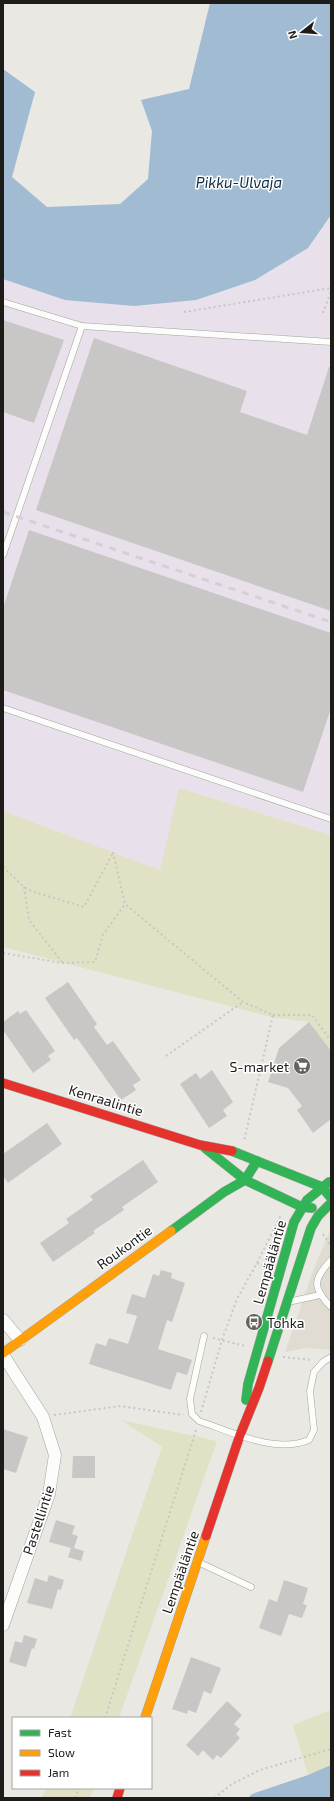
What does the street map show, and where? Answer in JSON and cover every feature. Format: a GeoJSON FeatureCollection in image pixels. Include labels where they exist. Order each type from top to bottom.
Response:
{"type":"FeatureCollection","features":[{"type":"Feature","properties":{"kind":"main road","name":"Kenraalintie"},"geometry":{"type":"LineString","coordinates":[[3,1083],[200,1145],[228,1150],[322,1187],[331,1198]]}},
{"type":"Feature","properties":{"kind":"main road","name":"Kenraalintie"},"geometry":{"type":"LineString","coordinates":[[200,1145],[245,1180],[302,1206],[309,1209],[331,1202]]}},
{"type":"Feature","properties":{"kind":"main road","name":"Roukontie"},"geometry":{"type":"LineString","coordinates":[[3,1354],[20,1340],[224,1192],[245,1180],[257,1161]]}},
{"type":"Feature","properties":{"kind":"main road","name":"Lempääläntie"},"geometry":{"type":"LineString","coordinates":[[240,1435],[248,1384],[294,1222],[302,1206],[331,1180]]}},
{"type":"Feature","properties":{"kind":"main road","name":"Lempääläntie"},"geometry":{"type":"LineString","coordinates":[[145,1717],[240,1435],[259,1388],[311,1228],[318,1216],[331,1202]]}},
{"type":"Feature","properties":{"kind":"street"},"geometry":{"type":"LineString","coordinates":[[3,1320],[20,1340]]}},
{"type":"Feature","properties":{"kind":"street","name":"Pastellintie"},"geometry":{"type":"LineString","coordinates":[[3,1354],[43,1417],[55,1455],[49,1494],[3,1625]]}},
{"type":"Feature","properties":{"kind":"lane"},"geometry":{"type":"LineString","coordinates":[[3,302],[82,326],[331,342]]}},
{"type":"Feature","properties":{"kind":"lane"},"geometry":{"type":"LineString","coordinates":[[3,555],[82,326]]}},
{"type":"Feature","properties":{"kind":"lane"},"geometry":{"type":"LineString","coordinates":[[3,708],[331,819]]}},
{"type":"Feature","properties":{"kind":"lane"},"geometry":{"type":"LineString","coordinates":[[331,1260],[319,1273],[316,1282],[320,1295],[331,1307]]}},
{"type":"Feature","properties":{"kind":"lane"},"geometry":{"type":"LineString","coordinates":[[286,1303],[320,1295]]}},
{"type":"Feature","properties":{"kind":"lane"},"geometry":{"type":"LineString","coordinates":[[204,1336],[190,1399],[192,1414],[199,1421],[258,1442],[298,1445],[309,1440],[314,1430],[310,1391],[314,1372],[323,1362],[331,1357]]}},
{"type":"Feature","properties":{"kind":"lane"},"geometry":{"type":"LineString","coordinates":[[198,1562],[250,1587]]}},
{"type":"Feature","properties":{"kind":"path"},"geometry":{"type":"LineString","coordinates":[[184,312],[331,289],[323,313]]}},
{"type":"Feature","properties":{"kind":"path"},"geometry":{"type":"LineString","coordinates":[[3,867],[24,887],[31,891],[84,907],[114,852],[125,904],[243,1002],[273,1015],[312,1015],[331,1041]]}},
{"type":"Feature","properties":{"kind":"path"},"geometry":{"type":"LineString","coordinates":[[24,887],[29,920],[62,963]]}},
{"type":"Feature","properties":{"kind":"path"},"geometry":{"type":"LineString","coordinates":[[3,953],[62,963],[95,962],[103,935],[125,904]]}},
{"type":"Feature","properties":{"kind":"path"},"geometry":{"type":"LineString","coordinates":[[166,1056],[243,1002]]}},
{"type":"Feature","properties":{"kind":"path"},"geometry":{"type":"LineString","coordinates":[[244,1141],[273,1015]]}},
{"type":"Feature","properties":{"kind":"path"},"geometry":{"type":"LineString","coordinates":[[105,1717],[236,1299],[257,1263],[289,1200]]}},
{"type":"Feature","properties":{"kind":"path"},"geometry":{"type":"LineString","coordinates":[[322,1232],[331,1246]]}},
{"type":"Feature","properties":{"kind":"path"},"geometry":{"type":"LineString","coordinates":[[257,1263],[268,1269]]}},
{"type":"Feature","properties":{"kind":"path"},"geometry":{"type":"LineString","coordinates":[[204,1336],[258,1350]]}},
{"type":"Feature","properties":{"kind":"path"},"geometry":{"type":"LineString","coordinates":[[270,1354],[323,1362]]}},
{"type":"Feature","properties":{"kind":"path"},"geometry":{"type":"LineString","coordinates":[[43,1417],[120,1406],[179,1414],[199,1421]]}},
{"type":"Feature","properties":{"kind":"path"},"geometry":{"type":"LineString","coordinates":[[214,1798],[232,1784],[260,1770],[331,1749]]}},
{"type":"Feature","properties":{"kind":"shaded area"},"geometry":{"type":"Polygon","coordinates":[[[331,215],[331,835],[180,788],[160,870],[3,811],[3,279],[65,300],[134,306],[255,280],[307,248],[331,215]]]}},
{"type":"Feature","properties":{"kind":"shaded area"},"geometry":{"type":"Polygon","coordinates":[[[331,1229],[331,1350],[305,1348],[285,1352],[315,1266],[331,1229]]]}},
{"type":"Feature","properties":{"kind":"green space"},"geometry":{"type":"Polygon","coordinates":[[[179,788],[331,835],[331,1054],[309,1022],[271,1017],[3,947],[3,811],[160,870],[179,788]]]}},
{"type":"Feature","properties":{"kind":"green space"},"geometry":{"type":"Polygon","coordinates":[[[121,1420],[217,1441],[119,1717],[70,1717],[162,1447],[121,1420]]]}},
{"type":"Feature","properties":{"kind":"green space"},"geometry":{"type":"Polygon","coordinates":[[[331,1710],[331,1765],[308,1775],[293,1725],[331,1710]]]}},
{"type":"Feature","properties":{"kind":"green space"},"geometry":{"type":"Polygon","coordinates":[[[46,1789],[94,1789],[90,1798],[42,1798],[46,1789]]]}},
{"type":"Feature","properties":{"kind":"water","name":"Pikku-Ulvaja"},"geometry":{"type":"Polygon","coordinates":[[[210,3],[331,3],[331,215],[308,248],[255,280],[196,300],[134,306],[65,300],[3,279],[3,69],[35,92],[12,177],[47,207],[120,204],[148,179],[152,131],[141,100],[189,89],[210,3]]]}},
{"type":"Feature","properties":{"kind":"water"},"geometry":{"type":"Polygon","coordinates":[[[331,1765],[331,1798],[248,1798],[252,1794],[308,1775],[331,1765]]]}},
{"type":"Feature","properties":{"kind":"building"},"geometry":{"type":"Polygon","coordinates":[[[3,320],[64,340],[34,423],[3,412],[3,320]]]}},
{"type":"Feature","properties":{"kind":"building"},"geometry":{"type":"Polygon","coordinates":[[[94,338],[247,391],[240,412],[307,435],[329,367],[331,367],[331,611],[36,510],[94,338]]]}},
{"type":"Feature","properties":{"kind":"building"},"geometry":{"type":"Polygon","coordinates":[[[29,530],[331,633],[331,708],[303,792],[3,690],[3,608],[29,530]]]}},
{"type":"Feature","properties":{"kind":"building"},"geometry":{"type":"Polygon","coordinates":[[[68,982],[97,1024],[94,1027],[107,1045],[113,1041],[141,1080],[133,1085],[136,1090],[121,1100],[77,1038],[74,1040],[45,998],[68,982]]]}},
{"type":"Feature","properties":{"kind":"building"},"geometry":{"type":"Polygon","coordinates":[[[26,1010],[55,1051],[48,1056],[51,1060],[33,1073],[3,1030],[3,1022],[18,1011],[20,1014],[26,1010]]]}},
{"type":"Feature","properties":{"kind":"building","name":"S-market"},"geometry":{"type":"Polygon","coordinates":[[[309,1022],[331,1051],[331,1119],[313,1133],[297,1110],[302,1106],[288,1088],[268,1082],[279,1048],[309,1022]]]}},
{"type":"Feature","properties":{"kind":"building"},"geometry":{"type":"Polygon","coordinates":[[[212,1070],[233,1102],[223,1110],[227,1116],[209,1128],[180,1084],[196,1073],[200,1079],[212,1070]]]}},
{"type":"Feature","properties":{"kind":"building"},"geometry":{"type":"Polygon","coordinates":[[[47,1123],[62,1144],[8,1183],[3,1176],[3,1154],[47,1123]]]}},
{"type":"Feature","properties":{"kind":"building"},"geometry":{"type":"Polygon","coordinates":[[[143,1160],[158,1182],[122,1207],[124,1210],[93,1231],[95,1233],[53,1262],[40,1243],[69,1223],[66,1219],[93,1200],[90,1196],[143,1160]]]}},
{"type":"Feature","properties":{"kind":"building"},"geometry":{"type":"Polygon","coordinates":[[[161,1270],[172,1273],[171,1278],[185,1283],[172,1322],[167,1320],[158,1349],[192,1360],[187,1375],[177,1372],[171,1390],[89,1364],[96,1343],[106,1346],[109,1338],[128,1344],[137,1316],[126,1313],[132,1294],[145,1298],[153,1274],[159,1276],[161,1270]]]}},
{"type":"Feature","properties":{"kind":"building"},"geometry":{"type":"Polygon","coordinates":[[[3,1429],[28,1437],[16,1473],[3,1469],[3,1429]]]}},
{"type":"Feature","properties":{"kind":"building"},"geometry":{"type":"Polygon","coordinates":[[[73,1456],[95,1456],[95,1478],[72,1478],[73,1456]]]}},
{"type":"Feature","properties":{"kind":"building"},"geometry":{"type":"Polygon","coordinates":[[[56,1520],[75,1526],[72,1534],[78,1536],[74,1548],[84,1551],[81,1561],[68,1557],[71,1548],[49,1542],[56,1520]]]}},
{"type":"Feature","properties":{"kind":"building"},"geometry":{"type":"Polygon","coordinates":[[[49,1575],[64,1580],[61,1590],[58,1589],[52,1609],[27,1603],[35,1578],[47,1582],[49,1575]]]}},
{"type":"Feature","properties":{"kind":"building"},"geometry":{"type":"Polygon","coordinates":[[[284,1580],[308,1588],[303,1604],[307,1605],[302,1618],[289,1614],[281,1636],[259,1628],[269,1599],[277,1602],[284,1580]]]}},
{"type":"Feature","properties":{"kind":"building"},"geometry":{"type":"Polygon","coordinates":[[[24,1635],[37,1639],[34,1649],[32,1648],[26,1667],[9,1662],[15,1641],[22,1643],[24,1635]]]}},
{"type":"Feature","properties":{"kind":"building"},"geometry":{"type":"Polygon","coordinates":[[[191,1657],[221,1668],[211,1694],[204,1691],[196,1713],[188,1710],[187,1714],[172,1709],[191,1657]]]}},
{"type":"Feature","properties":{"kind":"building"},"geometry":{"type":"Polygon","coordinates":[[[227,1701],[242,1715],[234,1724],[240,1729],[236,1734],[240,1738],[221,1758],[217,1755],[213,1760],[203,1750],[198,1756],[186,1745],[227,1701]]]}},
{"type":"Feature","properties":{"kind":"railway"},"geometry":{"type":"LineString","coordinates":[[3,512],[331,622]]}},
{"type":"Feature","properties":{"kind":"traffic: fast"},"geometry":{"type":"LineString","coordinates":[[205,1148],[245,1180],[302,1207],[312,1208]]}},
{"type":"Feature","properties":{"kind":"traffic: fast"},"geometry":{"type":"LineString","coordinates":[[232,1151],[322,1187],[331,1198]]}},
{"type":"Feature","properties":{"kind":"traffic: fast"},"geometry":{"type":"LineString","coordinates":[[171,1231],[224,1192],[245,1180],[257,1161]]}},
{"type":"Feature","properties":{"kind":"traffic: fast"},"geometry":{"type":"LineString","coordinates":[[246,1400],[248,1384],[294,1222],[307,1200],[329,1182]]}},
{"type":"Feature","properties":{"kind":"traffic: fast"},"geometry":{"type":"LineString","coordinates":[[268,1361],[311,1228],[318,1216],[331,1203]]}},
{"type":"Feature","properties":{"kind":"traffic: slow"},"geometry":{"type":"LineString","coordinates":[[3,1353],[171,1231]]}},
{"type":"Feature","properties":{"kind":"traffic: slow"},"geometry":{"type":"LineString","coordinates":[[145,1717],[206,1536]]}},
{"type":"Feature","properties":{"kind":"traffic: jam"},"geometry":{"type":"LineString","coordinates":[[3,1083],[200,1145],[232,1151]]}},
{"type":"Feature","properties":{"kind":"traffic: jam"},"geometry":{"type":"LineString","coordinates":[[206,1536],[240,1435],[268,1361]]}},
{"type":"Feature","properties":{"kind":"traffic: jam"},"geometry":{"type":"LineString","coordinates":[[117,1798],[120,1789]]}},
{"type":"Feature","properties":{"kind":"place","name":"S-market"},"geometry":{"type":"Point","coordinates":[302,1066]}},
{"type":"Feature","properties":{"kind":"place","name":"Tohka"},"geometry":{"type":"Point","coordinates":[254,1322]}}]}
